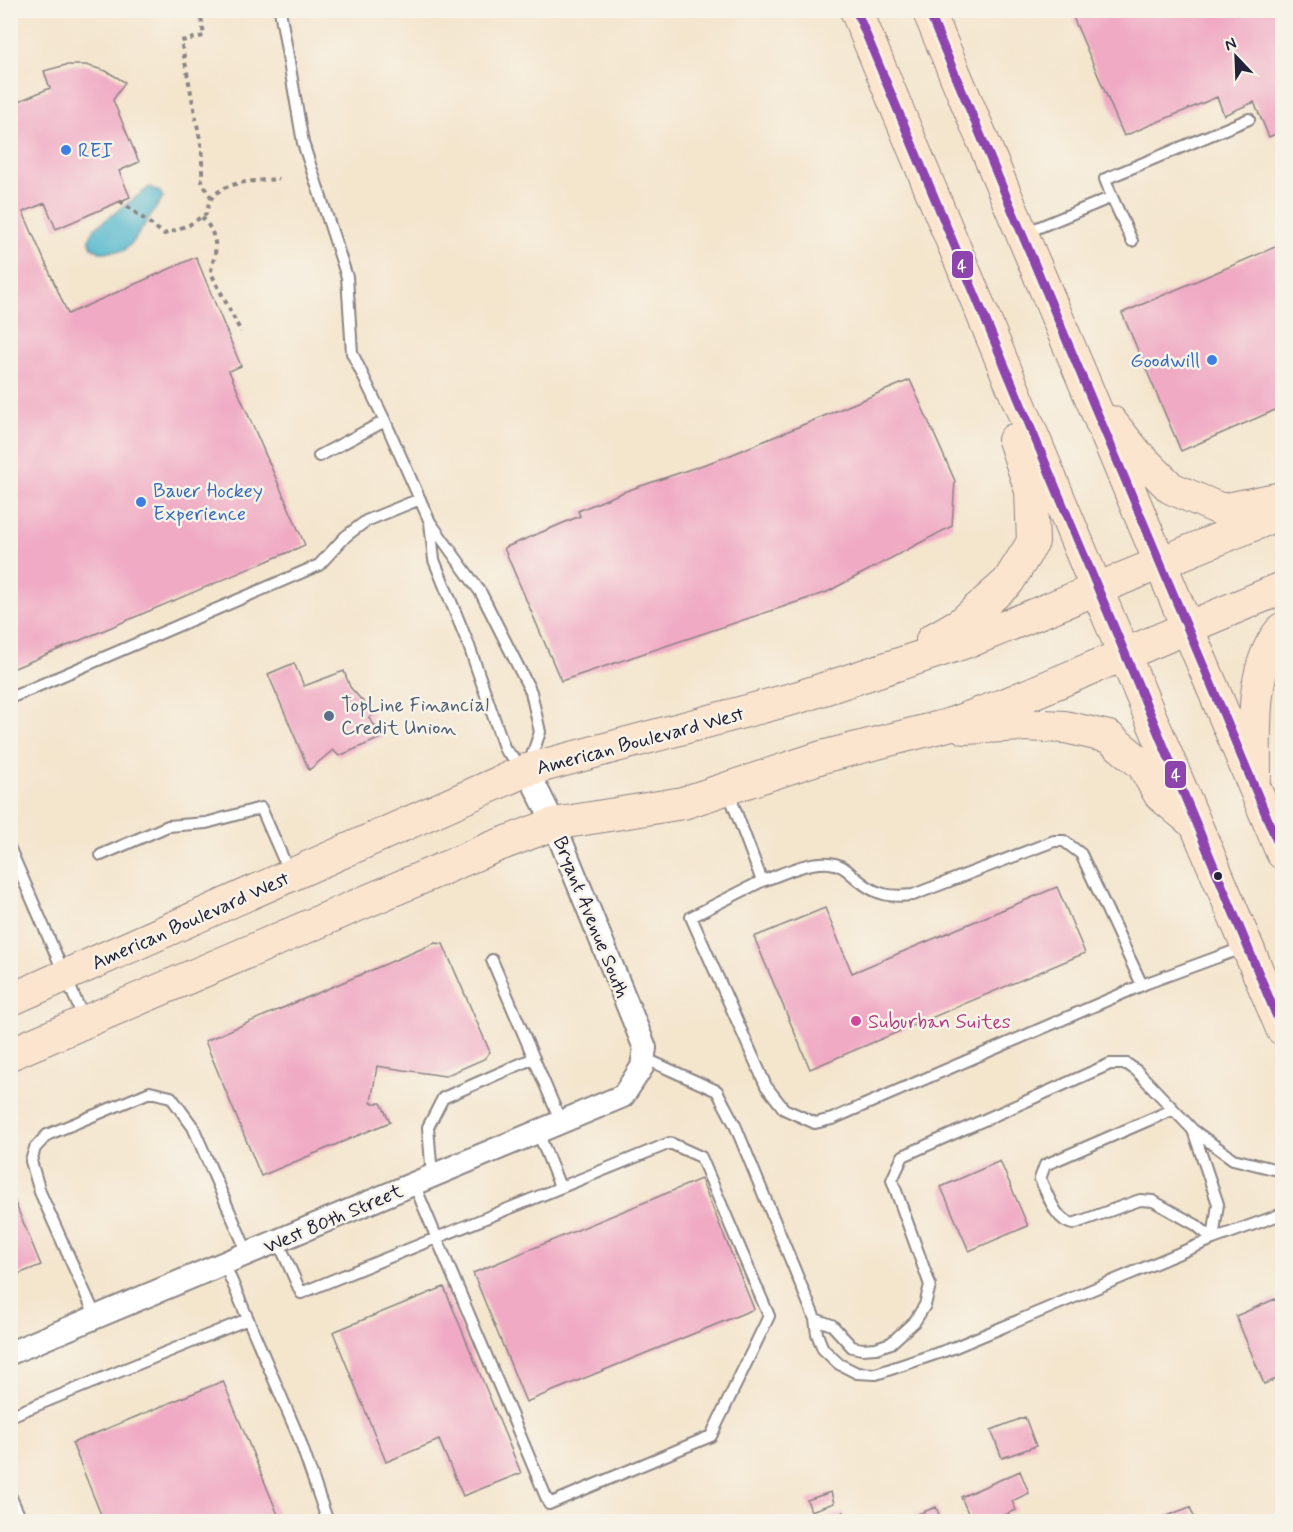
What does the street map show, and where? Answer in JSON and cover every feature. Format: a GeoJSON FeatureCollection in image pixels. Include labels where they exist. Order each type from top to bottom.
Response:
{"type":"FeatureCollection","features":[{"type":"Feature","properties":{"kind":"main road"},"geometry":{"type":"LineString","coordinates":[[856,10],[1282,1029]]}},
{"type":"Feature","properties":{"kind":"main road"},"geometry":{"type":"LineString","coordinates":[[928,10],[1282,853]]}},
{"type":"Feature","properties":{"kind":"main road"},"geometry":{"type":"LineString","coordinates":[[885,668],[963,622],[1008,582],[1032,542],[1030,491],[1013,438],[1008,377]]}},
{"type":"Feature","properties":{"kind":"main road"},"geometry":{"type":"LineString","coordinates":[[1089,394],[1136,453],[1171,488],[1222,510],[1282,498]]}},
{"type":"Feature","properties":{"kind":"main road","name":"American Boulevard West"},"geometry":{"type":"LineString","coordinates":[[10,1000],[527,770],[799,697],[975,639],[1282,513]]}},
{"type":"Feature","properties":{"kind":"main road"},"geometry":{"type":"LineString","coordinates":[[10,1053],[491,848],[554,824],[683,802],[822,757],[948,724],[1011,702],[1282,588]]}},
{"type":"Feature","properties":{"kind":"main road"},"geometry":{"type":"LineString","coordinates":[[1255,788],[1255,698],[1271,642],[1282,628]]}},
{"type":"Feature","properties":{"kind":"main road"},"geometry":{"type":"LineString","coordinates":[[928,729],[1023,725],[1065,727],[1109,737],[1143,765],[1160,795],[1196,825]]}},
{"type":"Feature","properties":{"kind":"street","name":"Bryant Avenue South"},"geometry":{"type":"LineString","coordinates":[[527,770],[554,824],[645,1048],[643,1062]]}},
{"type":"Feature","properties":{"kind":"street","name":"West 80th Street"},"geometry":{"type":"LineString","coordinates":[[10,1353],[623,1096],[643,1062]]}},
{"type":"Feature","properties":{"kind":"lane"},"geometry":{"type":"LineString","coordinates":[[280,10],[303,143],[347,277],[352,352],[430,522],[481,593],[531,692],[540,732],[527,770],[506,750],[469,646],[434,560],[430,522]]}},
{"type":"Feature","properties":{"kind":"lane"},"geometry":{"type":"LineString","coordinates":[[1132,241],[1105,179],[1249,118]]}},
{"type":"Feature","properties":{"kind":"lane"},"geometry":{"type":"LineString","coordinates":[[1022,234],[1112,197]]}},
{"type":"Feature","properties":{"kind":"lane"},"geometry":{"type":"LineString","coordinates":[[319,456],[385,421]]}},
{"type":"Feature","properties":{"kind":"lane"},"geometry":{"type":"LineString","coordinates":[[10,698],[319,565],[346,536],[366,521],[420,499]]}},
{"type":"Feature","properties":{"kind":"lane"},"geometry":{"type":"LineString","coordinates":[[727,788],[762,881]]}},
{"type":"Feature","properties":{"kind":"lane"},"geometry":{"type":"LineString","coordinates":[[101,855],[168,826],[206,823],[261,808],[290,876]]}},
{"type":"Feature","properties":{"kind":"lane"},"geometry":{"type":"LineString","coordinates":[[1142,986],[1081,854],[1064,841],[1054,841],[1031,849],[913,895],[893,897],[874,891],[861,883],[845,867],[831,863],[811,864],[762,881],[691,917],[766,1086],[783,1109],[815,1124],[832,1119],[1142,986],[1247,946]]}},
{"type":"Feature","properties":{"kind":"lane"},"geometry":{"type":"LineString","coordinates":[[10,849],[85,1022]]}},
{"type":"Feature","properties":{"kind":"lane"},"geometry":{"type":"LineString","coordinates":[[492,960],[561,1122]]}},
{"type":"Feature","properties":{"kind":"lane"},"geometry":{"type":"LineString","coordinates":[[278,1241],[301,1293],[437,1237],[560,1187],[670,1143],[701,1157],[769,1316],[711,1436],[549,1504],[437,1237],[423,1180],[428,1127],[443,1098],[534,1058]]}},
{"type":"Feature","properties":{"kind":"lane"},"geometry":{"type":"LineString","coordinates":[[643,1062],[717,1091],[735,1125],[815,1319],[817,1334],[824,1349],[839,1364],[857,1373],[876,1374],[953,1348],[1213,1239],[1282,1214]]}},
{"type":"Feature","properties":{"kind":"lane"},"geometry":{"type":"LineString","coordinates":[[815,1319],[832,1324],[852,1347],[876,1348],[891,1343],[915,1321],[925,1305],[930,1285],[892,1180],[903,1156],[1110,1064],[1127,1064],[1137,1071],[1192,1130],[1233,1159],[1282,1171]]}},
{"type":"Feature","properties":{"kind":"lane"},"geometry":{"type":"LineString","coordinates":[[96,1317],[40,1192],[31,1161],[35,1148],[48,1135],[150,1092],[171,1097],[193,1127],[248,1254]]}},
{"type":"Feature","properties":{"kind":"lane"},"geometry":{"type":"LineString","coordinates":[[1172,1110],[1048,1162],[1042,1170],[1040,1179],[1060,1217],[1066,1223],[1073,1224],[1140,1200],[1147,1200],[1153,1201],[1196,1225],[1213,1239]]}},
{"type":"Feature","properties":{"kind":"lane"},"geometry":{"type":"LineString","coordinates":[[1192,1130],[1218,1204],[1213,1239]]}},
{"type":"Feature","properties":{"kind":"lane"},"geometry":{"type":"LineString","coordinates":[[538,1132],[560,1187]]}},
{"type":"Feature","properties":{"kind":"lane"},"geometry":{"type":"LineString","coordinates":[[224,1263],[299,1438],[328,1521]]}},
{"type":"Feature","properties":{"kind":"lane"},"geometry":{"type":"LineString","coordinates":[[10,1416],[248,1319]]}},
{"type":"Feature","properties":{"kind":"lane"},"geometry":{"type":"LineString","coordinates":[[10,1495],[22,1521]]}},
{"type":"Feature","properties":{"kind":"path"},"geometry":{"type":"LineString","coordinates":[[200,10],[204,36],[181,40],[202,150],[202,182],[211,197]]}},
{"type":"Feature","properties":{"kind":"path"},"geometry":{"type":"LineString","coordinates":[[120,201],[164,234],[189,225],[206,214],[211,197],[224,188],[246,182],[279,179]]}},
{"type":"Feature","properties":{"kind":"path"},"geometry":{"type":"LineString","coordinates":[[202,217],[213,232],[215,242],[215,257],[211,262],[211,273],[241,332]]}},
{"type":"Feature","properties":{"kind":"water"},"geometry":{"type":"Polygon","coordinates":[[[150,187],[160,192],[163,197],[133,242],[123,251],[100,252],[92,247],[89,239],[95,228],[150,187]]]}},
{"type":"Feature","properties":{"kind":"building"},"geometry":{"type":"Polygon","coordinates":[[[1070,10],[1282,10],[1282,131],[1269,137],[1254,102],[1224,115],[1217,97],[1124,136],[1070,10]]]}},
{"type":"Feature","properties":{"kind":"building"},"geometry":{"type":"Polygon","coordinates":[[[66,65],[86,65],[106,71],[125,82],[113,100],[139,162],[119,171],[130,197],[56,229],[45,203],[23,212],[68,314],[196,257],[241,366],[229,371],[305,545],[10,670],[10,105],[50,88],[44,71],[66,65]]]}},
{"type":"Feature","properties":{"kind":"building","name":"Goodwill"},"geometry":{"type":"Polygon","coordinates":[[[1282,244],[1282,407],[1181,451],[1122,313],[1282,244]]]}},
{"type":"Feature","properties":{"kind":"building"},"geometry":{"type":"Polygon","coordinates":[[[910,380],[955,481],[952,526],[827,592],[561,681],[504,548],[580,516],[578,511],[626,491],[726,457],[910,380]]]}},
{"type":"Feature","properties":{"kind":"building","name":"TopLine Financial Credit Union"},"geometry":{"type":"Polygon","coordinates":[[[294,663],[304,686],[344,671],[350,687],[374,714],[369,718],[383,737],[339,756],[333,750],[309,770],[268,674],[294,663]]]}},
{"type":"Feature","properties":{"kind":"building","name":"Suburban Suites"},"geometry":{"type":"Polygon","coordinates":[[[1057,887],[1085,953],[810,1069],[754,937],[825,908],[852,973],[1057,887]]]}},
{"type":"Feature","properties":{"kind":"building"},"geometry":{"type":"Polygon","coordinates":[[[435,943],[443,944],[490,1052],[484,1059],[445,1076],[377,1066],[371,1103],[381,1103],[390,1122],[261,1176],[205,1041],[435,943]]]}},
{"type":"Feature","properties":{"kind":"building"},"geometry":{"type":"Polygon","coordinates":[[[1000,1161],[1028,1226],[969,1251],[941,1187],[1000,1161]]]}},
{"type":"Feature","properties":{"kind":"building"},"geometry":{"type":"Polygon","coordinates":[[[701,1179],[754,1309],[526,1402],[473,1273],[701,1179]]]}},
{"type":"Feature","properties":{"kind":"building"},"geometry":{"type":"Polygon","coordinates":[[[11,1193],[41,1265],[11,1277],[11,1193]]]}},
{"type":"Feature","properties":{"kind":"building"},"geometry":{"type":"Polygon","coordinates":[[[444,1287],[521,1473],[463,1496],[439,1440],[386,1462],[333,1332],[444,1287]]]}},
{"type":"Feature","properties":{"kind":"building"},"geometry":{"type":"Polygon","coordinates":[[[1275,1299],[1278,1305],[1282,1303],[1282,1377],[1264,1384],[1236,1316],[1275,1299]]]}},
{"type":"Feature","properties":{"kind":"building"},"geometry":{"type":"Polygon","coordinates":[[[223,1381],[281,1522],[104,1522],[72,1443],[223,1381]]]}},
{"type":"Feature","properties":{"kind":"building"},"geometry":{"type":"Polygon","coordinates":[[[1025,1417],[1036,1446],[1002,1458],[991,1430],[1025,1417]]]}},
{"type":"Feature","properties":{"kind":"building"},"geometry":{"type":"Polygon","coordinates":[[[1020,1471],[1029,1493],[1012,1501],[1016,1510],[989,1522],[972,1522],[961,1497],[1020,1471]]]}},
{"type":"Feature","properties":{"kind":"building"},"geometry":{"type":"Polygon","coordinates":[[[831,1492],[834,1503],[811,1511],[807,1500],[831,1492]]]}},
{"type":"Feature","properties":{"kind":"building"},"geometry":{"type":"Polygon","coordinates":[[[936,1507],[942,1522],[900,1522],[900,1521],[936,1507]]]}},
{"type":"Feature","properties":{"kind":"building"},"geometry":{"type":"Polygon","coordinates":[[[1190,1507],[1196,1522],[1153,1521],[1190,1507]]]}},
{"type":"Feature","properties":{"kind":"building"},"geometry":{"type":"Polygon","coordinates":[[[844,1512],[847,1522],[818,1522],[818,1521],[844,1512]]]}},
{"type":"Feature","properties":{"kind":"transit line","name":"4"},"geometry":{"type":"LineString","coordinates":[[856,10],[1282,1029]]}},
{"type":"Feature","properties":{"kind":"transit line","name":"4"},"geometry":{"type":"LineString","coordinates":[[928,10],[1282,853]]}},
{"type":"Feature","properties":{"kind":"place","name":"REI"},"geometry":{"type":"Point","coordinates":[66,150]}},
{"type":"Feature","properties":{"kind":"place","name":"Goodwill"},"geometry":{"type":"Point","coordinates":[1212,360]}},
{"type":"Feature","properties":{"kind":"place","name":"Bauer Hockey Experience"},"geometry":{"type":"Point","coordinates":[141,502]}},
{"type":"Feature","properties":{"kind":"place","name":"TopLine Financial Credit Union"},"geometry":{"type":"Point","coordinates":[329,716]}},
{"type":"Feature","properties":{"kind":"place","name":"Suburban Suites"},"geometry":{"type":"Point","coordinates":[856,1021]}}]}
